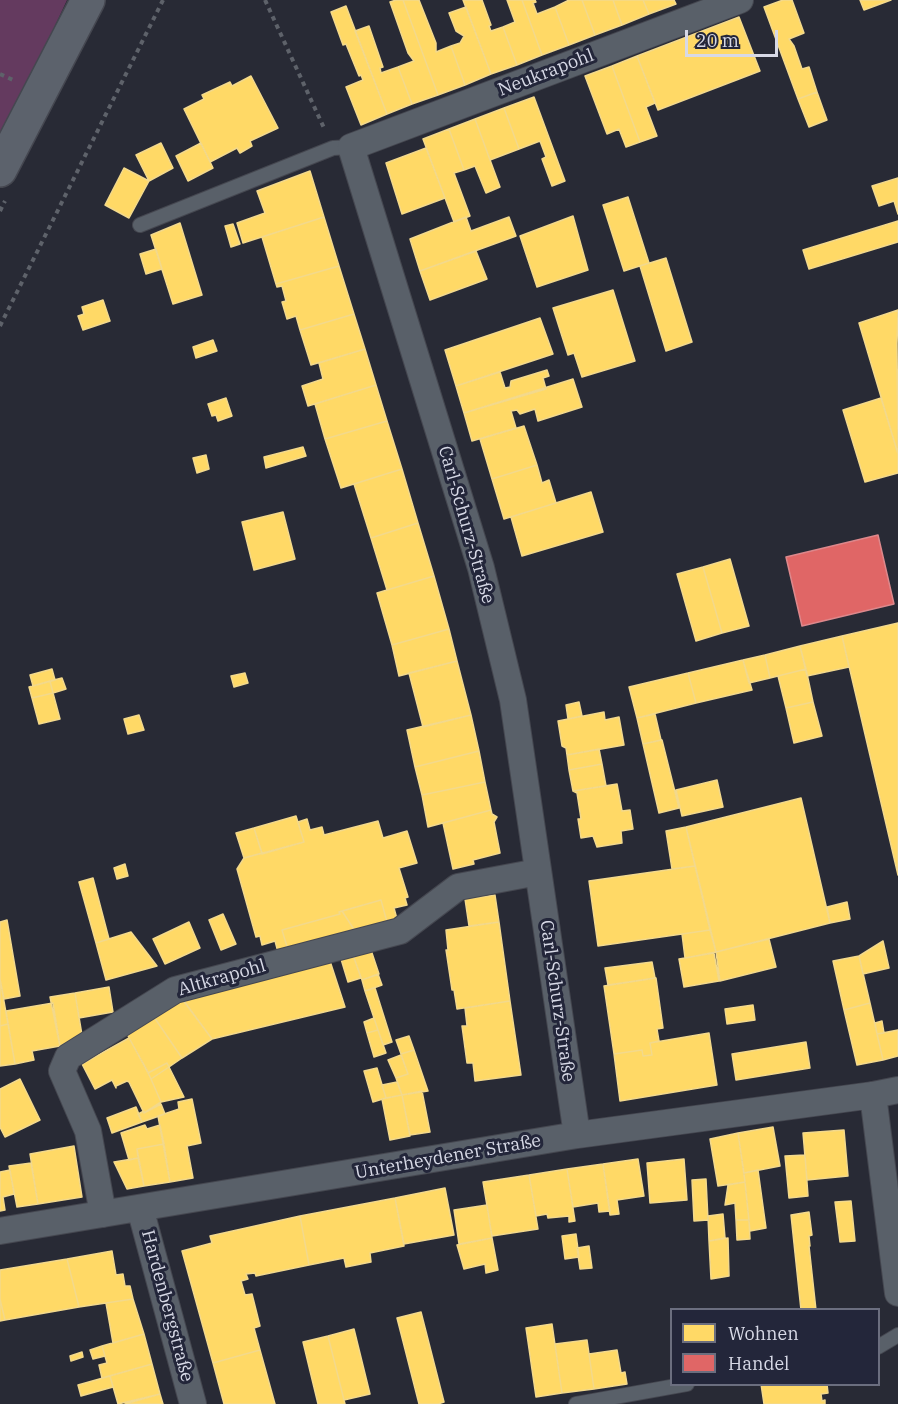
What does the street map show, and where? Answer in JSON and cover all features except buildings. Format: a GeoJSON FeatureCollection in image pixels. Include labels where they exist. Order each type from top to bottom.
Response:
{"type":"FeatureCollection","features":[{"type":"Feature","properties":{"kind":"main road"},"geometry":{"type":"LineString","coordinates":[[0,170],[88,0]]}},
{"type":"Feature","properties":{"kind":"street","name":"Neukrapohl"},"geometry":{"type":"LineString","coordinates":[[342,147],[740,0]]}},
{"type":"Feature","properties":{"kind":"street","name":"Carl-Schurz-Straße"},"geometry":{"type":"LineString","coordinates":[[342,147],[481,568],[513,700],[577,1135]]}},
{"type":"Feature","properties":{"kind":"street","name":"Altkrapohl"},"geometry":{"type":"LineString","coordinates":[[103,1214],[88,1131],[62,1071],[68,1057],[175,990],[400,931],[458,887],[538,872]]}},
{"type":"Feature","properties":{"kind":"street","name":"Unterheydener Straße"},"geometry":{"type":"LineString","coordinates":[[0,1231],[577,1135],[898,1090]]}},
{"type":"Feature","properties":{"kind":"street"},"geometry":{"type":"LineString","coordinates":[[873,1095],[898,1293]]}},
{"type":"Feature","properties":{"kind":"street","name":"Hardenbergstraße"},"geometry":{"type":"LineString","coordinates":[[140,1208],[193,1404]]}},
{"type":"Feature","properties":{"kind":"lane"},"geometry":{"type":"LineString","coordinates":[[140,225],[342,147]]}},
{"type":"Feature","properties":{"kind":"lane"},"geometry":{"type":"LineString","coordinates":[[880,1346],[898,1335]]}},
{"type":"Feature","properties":{"kind":"lane"},"geometry":{"type":"LineString","coordinates":[[576,1404],[676,1386]]}},
{"type":"Feature","properties":{"kind":"path"},"geometry":{"type":"LineString","coordinates":[[0,326],[163,0]]}},
{"type":"Feature","properties":{"kind":"path"},"geometry":{"type":"LineString","coordinates":[[265,0],[342,147]]}},
{"type":"Feature","properties":{"kind":"shaded area"},"geometry":{"type":"Polygon","coordinates":[[[0,0],[67,0],[0,144],[0,0]]]}}]}
